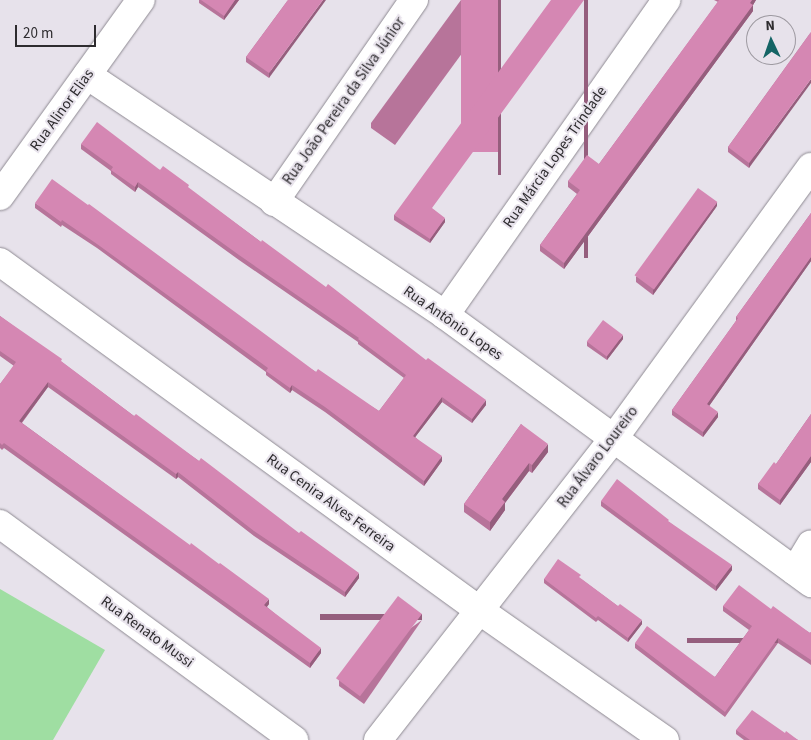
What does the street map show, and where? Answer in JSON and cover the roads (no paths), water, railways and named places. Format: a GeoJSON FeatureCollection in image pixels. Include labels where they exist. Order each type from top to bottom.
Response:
{"type":"FeatureCollection","features":[{"type":"Feature","properties":{"kind":"street","name":"Rua Alinor Elias"},"geometry":{"type":"LineString","coordinates":[[0,196],[141,0]]}},
{"type":"Feature","properties":{"kind":"street","name":"Rua João Pereira da Silva Júnior"},"geometry":{"type":"LineString","coordinates":[[274,202],[414,0]]}},
{"type":"Feature","properties":{"kind":"street","name":"Rua Márcia Lopes Trindade"},"geometry":{"type":"LineString","coordinates":[[445,314],[666,0]]}},
{"type":"Feature","properties":{"kind":"street","name":"Rua Antônio Lopes"},"geometry":{"type":"LineString","coordinates":[[87,75],[274,202],[445,314],[803,577]]}},
{"type":"Feature","properties":{"kind":"street","name":"Rua Álvaro Loureiro"},"geometry":{"type":"LineString","coordinates":[[378,740],[614,438],[811,167]]}},
{"type":"Feature","properties":{"kind":"street","name":"Rua Cenira Alves Ferreira"},"geometry":{"type":"LineString","coordinates":[[0,262],[479,610],[665,740]]}},
{"type":"Feature","properties":{"kind":"street","name":"Rua Renato Mussi"},"geometry":{"type":"LineString","coordinates":[[0,524],[294,740]]}},
{"type":"Feature","properties":{"kind":"street"},"geometry":{"type":"LineString","coordinates":[[803,577],[811,544]]}}]}
